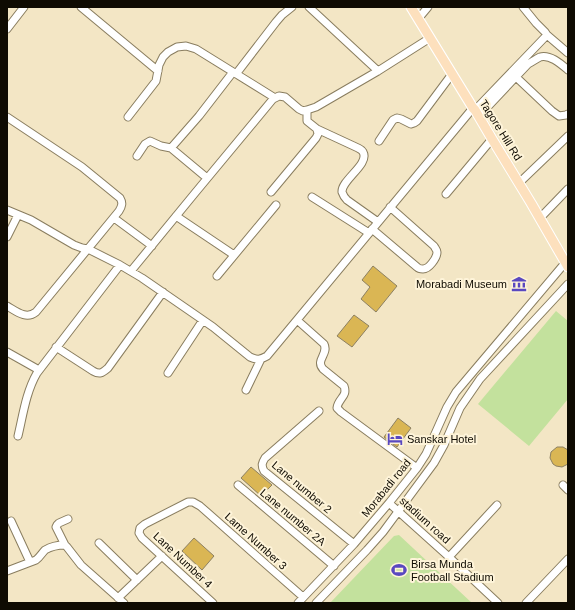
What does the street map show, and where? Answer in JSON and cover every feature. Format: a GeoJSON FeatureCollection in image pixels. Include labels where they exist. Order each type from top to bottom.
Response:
{"type":"FeatureCollection","features":[{"type":"Feature","properties":{"kind":"main road","name":"Tagore Hill Rd"},"geometry":{"type":"LineString","coordinates":[[411,7],[476,111],[567,265]]}},
{"type":"Feature","properties":{"kind":"street"},"geometry":{"type":"LineString","coordinates":[[7,29],[24,7]]}},
{"type":"Feature","properties":{"kind":"street"},"geometry":{"type":"LineString","coordinates":[[81,7],[158,71]]}},
{"type":"Feature","properties":{"kind":"street"},"geometry":{"type":"LineString","coordinates":[[171,148],[282,15],[292,7]]}},
{"type":"Feature","properties":{"kind":"street"},"geometry":{"type":"LineString","coordinates":[[309,7],[378,71]]}},
{"type":"Feature","properties":{"kind":"street"},"geometry":{"type":"LineString","coordinates":[[418,19],[428,7]]}},
{"type":"Feature","properties":{"kind":"street"},"geometry":{"type":"LineString","coordinates":[[523,7],[547,35],[568,54]]}},
{"type":"Feature","properties":{"kind":"street"},"geometry":{"type":"LineString","coordinates":[[7,210],[31,220],[74,245],[88,249],[131,271],[213,327],[250,357],[255,360],[261,359],[267,356],[390,207],[476,111],[547,35]]}},
{"type":"Feature","properties":{"kind":"street"},"geometry":{"type":"LineString","coordinates":[[131,271],[273,99],[279,96],[285,97],[303,111],[316,107],[378,71],[430,38]]}},
{"type":"Feature","properties":{"kind":"street"},"geometry":{"type":"LineString","coordinates":[[128,117],[152,86],[157,77],[159,65],[163,57],[177,47],[186,46],[196,49],[275,98]]}},
{"type":"Feature","properties":{"kind":"street"},"geometry":{"type":"LineString","coordinates":[[476,111],[516,77],[528,64],[538,58],[544,56],[556,60],[568,70]]}},
{"type":"Feature","properties":{"kind":"street"},"geometry":{"type":"LineString","coordinates":[[379,141],[393,120],[397,118],[410,124],[414,124],[452,74]]}},
{"type":"Feature","properties":{"kind":"street"},"geometry":{"type":"LineString","coordinates":[[516,77],[552,112],[559,116],[568,114]]}},
{"type":"Feature","properties":{"kind":"street"},"geometry":{"type":"LineString","coordinates":[[307,110],[307,121],[317,129],[358,148],[363,153],[364,157],[361,164],[344,185],[342,191],[347,200],[378,222]]}},
{"type":"Feature","properties":{"kind":"street"},"geometry":{"type":"LineString","coordinates":[[7,117],[82,167],[120,198],[122,202],[120,211],[36,312],[28,316],[22,315],[7,306]]}},
{"type":"Feature","properties":{"kind":"street"},"geometry":{"type":"LineString","coordinates":[[271,192],[316,138],[318,134],[317,129]]}},
{"type":"Feature","properties":{"kind":"street"},"geometry":{"type":"LineString","coordinates":[[519,183],[568,136]]}},
{"type":"Feature","properties":{"kind":"street"},"geometry":{"type":"LineString","coordinates":[[446,194],[492,139]]}},
{"type":"Feature","properties":{"kind":"street"},"geometry":{"type":"LineString","coordinates":[[137,156],[150,141],[161,146],[171,148],[207,178]]}},
{"type":"Feature","properties":{"kind":"street"},"geometry":{"type":"LineString","coordinates":[[540,218],[568,189]]}},
{"type":"Feature","properties":{"kind":"street"},"geometry":{"type":"LineString","coordinates":[[312,197],[370,231],[420,269],[427,268],[436,255],[437,251],[434,246],[390,207]]}},
{"type":"Feature","properties":{"kind":"street"},"geometry":{"type":"LineString","coordinates":[[217,276],[276,205]]}},
{"type":"Feature","properties":{"kind":"street"},"geometry":{"type":"LineString","coordinates":[[7,238],[18,215]]}},
{"type":"Feature","properties":{"kind":"street"},"geometry":{"type":"LineString","coordinates":[[176,216],[234,255]]}},
{"type":"Feature","properties":{"kind":"street"},"geometry":{"type":"LineString","coordinates":[[114,218],[152,246]]}},
{"type":"Feature","properties":{"kind":"street"},"geometry":{"type":"LineString","coordinates":[[18,436],[28,394],[32,382],[39,370],[120,265]]}},
{"type":"Feature","properties":{"kind":"street","name":"Morabadi road"},"geometry":{"type":"LineString","coordinates":[[300,600],[354,544],[417,468],[426,454],[447,407],[456,392],[567,265]]}},
{"type":"Feature","properties":{"kind":"street","name":"Morabadi road"},"geometry":{"type":"LineString","coordinates":[[316,603],[383,532],[434,463],[444,445],[460,408],[480,379],[568,284]]}},
{"type":"Feature","properties":{"kind":"street"},"geometry":{"type":"LineString","coordinates":[[56,347],[92,371],[98,374],[103,373],[163,292]]}},
{"type":"Feature","properties":{"kind":"street"},"geometry":{"type":"LineString","coordinates":[[168,373],[203,320]]}},
{"type":"Feature","properties":{"kind":"street"},"geometry":{"type":"LineString","coordinates":[[297,320],[324,344],[326,348],[320,362],[320,366],[344,386],[346,390],[345,394],[337,403],[337,408],[417,468]]}},
{"type":"Feature","properties":{"kind":"street"},"geometry":{"type":"LineString","coordinates":[[7,352],[39,370]]}},
{"type":"Feature","properties":{"kind":"street"},"geometry":{"type":"LineString","coordinates":[[246,390],[261,359]]}},
{"type":"Feature","properties":{"kind":"street","name":"Lane number 2"},"geometry":{"type":"LineString","coordinates":[[319,411],[265,458],[262,466],[264,471],[354,544]]}},
{"type":"Feature","properties":{"kind":"street","name":"Lane number 2A"},"geometry":{"type":"LineString","coordinates":[[238,485],[334,566]]}},
{"type":"Feature","properties":{"kind":"street","name":"Lane Number 4"},"geometry":{"type":"LineString","coordinates":[[193,502],[188,502],[145,524],[140,528],[139,533],[142,538],[213,603]]}},
{"type":"Feature","properties":{"kind":"street","name":"Lame Number 3"},"geometry":{"type":"LineString","coordinates":[[193,502],[200,506],[300,600]]}},
{"type":"Feature","properties":{"kind":"street","name":"stadium road"},"geometry":{"type":"LineString","coordinates":[[389,503],[498,603]]}},
{"type":"Feature","properties":{"kind":"street"},"geometry":{"type":"LineString","coordinates":[[449,557],[497,506]]}},
{"type":"Feature","properties":{"kind":"street"},"geometry":{"type":"LineString","coordinates":[[68,520],[56,525],[65,545],[81,565],[121,600],[137,580],[162,556]]}},
{"type":"Feature","properties":{"kind":"street"},"geometry":{"type":"LineString","coordinates":[[11,521],[30,562]]}},
{"type":"Feature","properties":{"kind":"street"},"geometry":{"type":"LineString","coordinates":[[99,543],[137,580]]}},
{"type":"Feature","properties":{"kind":"street"},"geometry":{"type":"LineString","coordinates":[[7,571],[36,560],[46,550],[65,545]]}},
{"type":"Feature","properties":{"kind":"street"},"geometry":{"type":"LineString","coordinates":[[526,603],[568,559]]}},
{"type":"Feature","properties":{"kind":"green space"},"geometry":{"type":"Polygon","coordinates":[[[556,311],[568,321],[568,399],[529,446],[478,404],[556,311]]]}},
{"type":"Feature","properties":{"kind":"green space","name":"Birsa Munda Football Stadium"},"geometry":{"type":"Polygon","coordinates":[[[399,535],[472,603],[330,603],[394,536],[399,535]]]}},
{"type":"Feature","properties":{"kind":"building"},"geometry":{"type":"Polygon","coordinates":[[[373,266],[397,286],[376,312],[361,299],[370,287],[362,280],[373,266]]]}},
{"type":"Feature","properties":{"kind":"building"},"geometry":{"type":"Polygon","coordinates":[[[354,315],[369,326],[352,347],[337,336],[354,315]]]}},
{"type":"Feature","properties":{"kind":"building"},"geometry":{"type":"Polygon","coordinates":[[[398,418],[411,428],[397,447],[384,437],[398,418]]]}},
{"type":"Feature","properties":{"kind":"building"},"geometry":{"type":"Polygon","coordinates":[[[557,447],[563,447],[568,450],[568,464],[562,467],[553,464],[550,458],[551,452],[557,447]]]}},
{"type":"Feature","properties":{"kind":"building"},"geometry":{"type":"Polygon","coordinates":[[[251,467],[272,485],[261,496],[241,478],[251,467]]]}},
{"type":"Feature","properties":{"kind":"building"},"geometry":{"type":"Polygon","coordinates":[[[194,538],[214,556],[202,570],[182,551],[194,538]]]}},
{"type":"Feature","properties":{"kind":"place","name":"Morabadi Museum"},"geometry":{"type":"Point","coordinates":[519,284]}},
{"type":"Feature","properties":{"kind":"place","name":"Sanskar Hotel"},"geometry":{"type":"Point","coordinates":[395,439]}},
{"type":"Feature","properties":{"kind":"place","name":"Birsa Munda Football Stadium"},"geometry":{"type":"Point","coordinates":[399,570]}}]}
